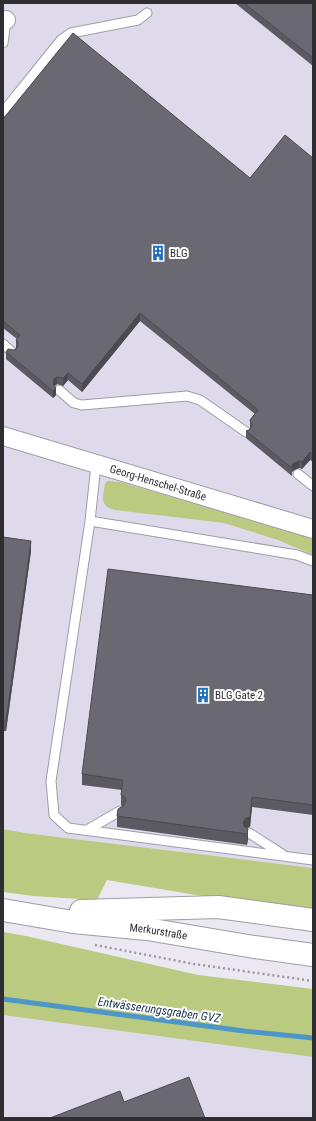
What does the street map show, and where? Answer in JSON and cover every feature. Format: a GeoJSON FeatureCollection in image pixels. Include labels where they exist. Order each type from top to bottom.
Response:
{"type":"FeatureCollection","features":[{"type":"Feature","properties":{"kind":"street","name":"Georg-Henschel-Straße"},"geometry":{"type":"LineString","coordinates":[[3,436],[313,529]]}},
{"type":"Feature","properties":{"kind":"street","name":"Merkurstraße"},"geometry":{"type":"LineString","coordinates":[[3,900],[49,909],[90,911],[218,907],[313,920]]}},
{"type":"Feature","properties":{"kind":"street","name":"Merkurstraße"},"geometry":{"type":"LineString","coordinates":[[3,910],[73,922],[147,929],[254,947],[313,955]]}},
{"type":"Feature","properties":{"kind":"lane"},"geometry":{"type":"LineString","coordinates":[[3,112],[61,40],[71,33],[138,20],[148,13]]}},
{"type":"Feature","properties":{"kind":"lane"},"geometry":{"type":"LineString","coordinates":[[3,44],[4,20]]}},
{"type":"Feature","properties":{"kind":"lane"},"geometry":{"type":"LineString","coordinates":[[3,344],[12,352]]}},
{"type":"Feature","properties":{"kind":"lane"},"geometry":{"type":"LineString","coordinates":[[59,390],[74,403],[82,405],[187,396],[200,400],[246,432]]}},
{"type":"Feature","properties":{"kind":"lane"},"geometry":{"type":"LineString","coordinates":[[96,465],[90,521],[50,781],[54,815],[68,828],[313,860]]}},
{"type":"Feature","properties":{"kind":"lane"},"geometry":{"type":"LineString","coordinates":[[298,474],[313,486]]}},
{"type":"Feature","properties":{"kind":"lane"},"geometry":{"type":"LineString","coordinates":[[90,521],[297,554],[313,561]]}},
{"type":"Feature","properties":{"kind":"lane"},"geometry":{"type":"LineString","coordinates":[[87,830],[120,811]]}},
{"type":"Feature","properties":{"kind":"lane"},"geometry":{"type":"LineString","coordinates":[[249,833],[284,856]]}},
{"type":"Feature","properties":{"kind":"path"},"geometry":{"type":"LineString","coordinates":[[89,944],[194,964],[313,981]]}},
{"type":"Feature","properties":{"kind":"shaded area"},"geometry":{"type":"Polygon","coordinates":[[[3,3],[313,3],[313,868],[25,833],[3,829],[3,3]]]}},
{"type":"Feature","properties":{"kind":"shaded area"},"geometry":{"type":"Polygon","coordinates":[[[3,1015],[313,1057],[313,1118],[3,1118],[3,1015]]]}},
{"type":"Feature","properties":{"kind":"green space"},"geometry":{"type":"Polygon","coordinates":[[[108,481],[120,482],[313,538],[313,555],[278,540],[224,523],[111,509],[105,505],[103,500],[104,487],[108,481]]]}},
{"type":"Feature","properties":{"kind":"green space"},"geometry":{"type":"Polygon","coordinates":[[[3,829],[25,833],[313,868],[313,911],[220,899],[107,880],[97,900],[33,896],[3,892],[3,829]]]}},
{"type":"Feature","properties":{"kind":"green space"},"geometry":{"type":"Polygon","coordinates":[[[3,932],[198,975],[313,989],[313,1057],[3,1015],[3,932]]]}},
{"type":"Feature","properties":{"kind":"building"},"geometry":{"type":"Polygon","coordinates":[[[244,3],[313,3],[313,58],[244,3]]]}},
{"type":"Feature","properties":{"kind":"building","name":"BLG"},"geometry":{"type":"Polygon","coordinates":[[[73,33],[250,178],[285,135],[313,158],[313,455],[310,452],[302,462],[299,461],[294,463],[292,468],[246,431],[251,428],[252,425],[250,420],[258,410],[140,313],[82,384],[68,373],[63,378],[57,377],[54,379],[53,384],[56,388],[53,391],[6,352],[8,349],[14,350],[17,348],[18,343],[16,340],[20,335],[3,321],[3,119],[73,33]]]}},
{"type":"Feature","properties":{"kind":"building"},"geometry":{"type":"Polygon","coordinates":[[[3,537],[31,541],[6,721],[3,721],[3,537]]]}},
{"type":"Feature","properties":{"kind":"building","name":"BLG Gate 2"},"geometry":{"type":"Polygon","coordinates":[[[108,569],[313,595],[313,805],[252,797],[250,817],[246,818],[243,822],[244,826],[248,829],[247,834],[117,816],[118,809],[123,806],[126,801],[125,797],[121,795],[123,780],[82,774],[108,569]]]}},
{"type":"Feature","properties":{"kind":"building"},"geometry":{"type":"Polygon","coordinates":[[[189,1077],[205,1118],[50,1118],[120,1091],[124,1102],[189,1077]]]}},
{"type":"Feature","properties":{"kind":"waterway","name":"Entwässerungsgraben GVZ"},"geometry":{"type":"LineString","coordinates":[[3,999],[244,1031],[313,1038]]}},
{"type":"Feature","properties":{"kind":"place","name":"BLG"},"geometry":{"type":"Point","coordinates":[158,253]}},
{"type":"Feature","properties":{"kind":"place","name":"BLG Gate 2"},"geometry":{"type":"Point","coordinates":[203,695]}}]}
